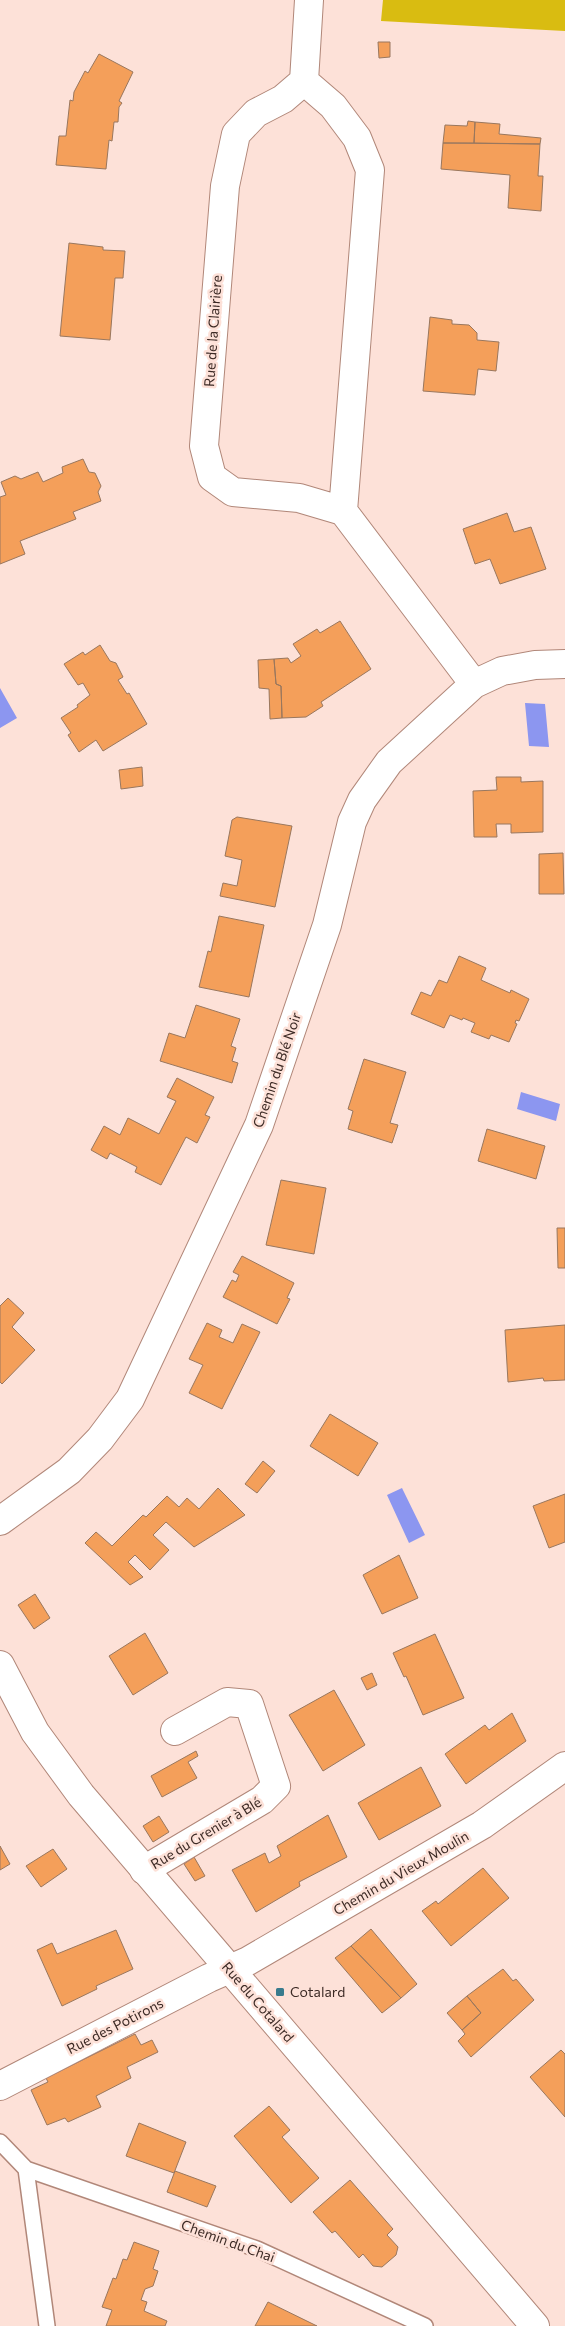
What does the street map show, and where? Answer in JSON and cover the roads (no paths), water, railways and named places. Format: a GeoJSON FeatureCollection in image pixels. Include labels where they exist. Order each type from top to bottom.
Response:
{"type":"FeatureCollection","features":[{"type":"Feature","properties":{"kind":"street"},"geometry":{"type":"LineString","coordinates":[[309,0],[304,81],[333,106],[357,138],[370,170],[342,510],[474,684]]}},
{"type":"Feature","properties":{"kind":"street","name":"Rue de la Clairière"},"geometry":{"type":"LineString","coordinates":[[304,81],[283,99],[256,113],[236,134],[225,186],[204,446],[212,477],[233,492],[299,498],[342,510]]}},
{"type":"Feature","properties":{"kind":"street","name":"Chemin du Blé Noir"},"geometry":{"type":"LineString","coordinates":[[0,1521],[70,1470],[100,1439],[130,1399],[259,1125],[327,925],[352,822],[362,800],[389,762],[474,684],[502,671],[535,665],[565,664]]}},
{"type":"Feature","properties":{"kind":"street","name":"Rue du Cotalard"},"geometry":{"type":"LineString","coordinates":[[0,1665],[35,1732],[81,1795],[535,2326]]}},
{"type":"Feature","properties":{"kind":"street","name":"Rue du Grenier à Blé"},"geometry":{"type":"LineString","coordinates":[[144,1870],[262,1800],[276,1786],[249,1704],[227,1702],[175,1730]]}},
{"type":"Feature","properties":{"kind":"street","name":"Chemin du Vieux Moulin"},"geometry":{"type":"LineString","coordinates":[[231,1970],[482,1825],[565,1766]]}},
{"type":"Feature","properties":{"kind":"street","name":"Rue des Potirons"},"geometry":{"type":"LineString","coordinates":[[0,2086],[208,1978],[231,1970]]}},
{"type":"Feature","properties":{"kind":"lane"},"geometry":{"type":"LineString","coordinates":[[0,2142],[26,2169],[47,2326]]}},
{"type":"Feature","properties":{"kind":"lane","name":"Chemin du Chai"},"geometry":{"type":"LineString","coordinates":[[26,2169],[257,2249],[425,2326]]}},
{"type":"Feature","properties":{"kind":"water"},"geometry":{"type":"Polygon","coordinates":[[[0,688],[17,718],[0,728],[0,688]]]}},
{"type":"Feature","properties":{"kind":"water"},"geometry":{"type":"Polygon","coordinates":[[[525,703],[545,704],[549,747],[529,746],[525,703]]]}},
{"type":"Feature","properties":{"kind":"water"},"geometry":{"type":"Polygon","coordinates":[[[521,1092],[560,1104],[556,1121],[517,1109],[521,1092]]]}},
{"type":"Feature","properties":{"kind":"water"},"geometry":{"type":"Polygon","coordinates":[[[402,1488],[425,1535],[409,1543],[387,1495],[402,1488]]]}},
{"type":"Feature","properties":{"kind":"place","name":"Cotalard"},"geometry":{"type":"Point","coordinates":[280,1992]}}]}
